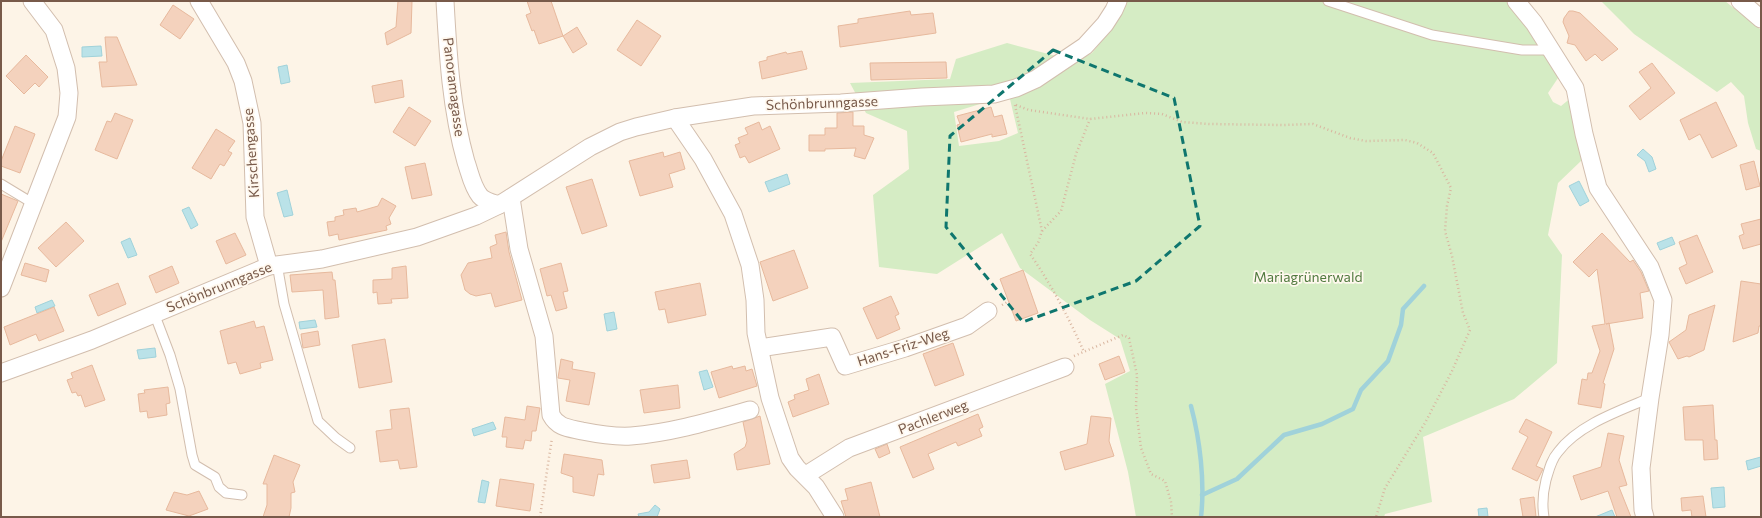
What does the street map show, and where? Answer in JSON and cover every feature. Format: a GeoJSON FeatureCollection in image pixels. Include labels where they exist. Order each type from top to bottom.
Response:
{"type":"FeatureCollection","features":[{"type":"Feature","properties":{"kind":"street"},"geometry":{"type":"LineString","coordinates":[[1,288],[67,117],[70,93],[66,68],[54,30],[32,1]]}},
{"type":"Feature","properties":{"kind":"street","name":"Kirschengasse"},"geometry":{"type":"LineString","coordinates":[[199,1],[236,63],[243,81],[252,123],[255,217],[273,265]]}},
{"type":"Feature","properties":{"kind":"street","name":"Panoramagasse"},"geometry":{"type":"LineString","coordinates":[[445,1],[453,100],[460,140],[472,181],[480,196],[486,200],[505,201]]}},
{"type":"Feature","properties":{"kind":"street","name":"Schönbrunngasse"},"geometry":{"type":"LineString","coordinates":[[1,373],[92,340],[154,313],[273,265],[322,259],[417,237],[476,216],[505,201],[569,160],[620,132],[675,118],[753,106],[841,103],[922,97],[994,94],[1016,88],[1036,79],[1085,46],[1105,24],[1118,1]]}},
{"type":"Feature","properties":{"kind":"street"},"geometry":{"type":"LineString","coordinates":[[1516,1],[1553,50],[1575,88],[1585,141],[1598,188],[1650,267],[1662,300],[1660,335],[1641,468],[1643,510],[1645,517]]}},
{"type":"Feature","properties":{"kind":"street"},"geometry":{"type":"LineString","coordinates":[[1740,1],[1761,19]]}},
{"type":"Feature","properties":{"kind":"street"},"geometry":{"type":"LineString","coordinates":[[675,118],[703,159],[733,214],[750,265],[755,300],[756,333],[770,398],[790,458],[796,468],[806,475],[816,488],[835,517]]}},
{"type":"Feature","properties":{"kind":"street"},"geometry":{"type":"LineString","coordinates":[[505,201],[544,336],[551,415],[555,422],[562,427],[629,436],[674,430],[750,410]]}},
{"type":"Feature","properties":{"kind":"street","name":"Hans-Friz-Weg"},"geometry":{"type":"LineString","coordinates":[[760,348],[832,337],[845,366],[905,348],[967,326],[988,311]]}},
{"type":"Feature","properties":{"kind":"street","name":"Pachlerweg"},"geometry":{"type":"LineString","coordinates":[[806,475],[849,448],[1067,363]]}},
{"type":"Feature","properties":{"kind":"lane"},"geometry":{"type":"LineString","coordinates":[[1328,1],[1432,35],[1522,50],[1553,50]]}},
{"type":"Feature","properties":{"kind":"lane"},"geometry":{"type":"LineString","coordinates":[[1,184],[34,204]]}},
{"type":"Feature","properties":{"kind":"lane"},"geometry":{"type":"LineString","coordinates":[[273,265],[318,421],[336,438],[350,448]]}},
{"type":"Feature","properties":{"kind":"lane"},"geometry":{"type":"LineString","coordinates":[[154,313],[170,355],[180,389],[195,464],[215,477],[219,487],[226,493],[242,495]]}},
{"type":"Feature","properties":{"kind":"lane"},"geometry":{"type":"LineString","coordinates":[[1544,517],[1542,509],[1544,487],[1550,466],[1557,453],[1566,442],[1598,420],[1650,398]]}},
{"type":"Feature","properties":{"kind":"path"},"geometry":{"type":"LineString","coordinates":[[994,94],[1014,105],[1029,110],[1090,119],[1145,113],[1162,114],[1182,122],[1282,126],[1313,124],[1350,138],[1366,142],[1405,140],[1417,143],[1433,153],[1451,188],[1447,206],[1445,231],[1452,256],[1463,313],[1470,330],[1452,371],[1425,423],[1385,488],[1376,517]]}},
{"type":"Feature","properties":{"kind":"path"},"geometry":{"type":"LineString","coordinates":[[1014,105],[1042,231]]}},
{"type":"Feature","properties":{"kind":"path"},"geometry":{"type":"LineString","coordinates":[[1084,352],[1069,320],[1040,268],[1030,254],[1038,243],[1042,231],[1061,211],[1074,160],[1090,119]]}},
{"type":"Feature","properties":{"kind":"path"},"geometry":{"type":"LineString","coordinates":[[1067,363],[1084,352],[1123,335],[1129,338],[1137,375],[1136,408],[1141,448],[1151,474],[1165,481],[1171,502],[1172,517]]}},
{"type":"Feature","properties":{"kind":"path"},"geometry":{"type":"LineString","coordinates":[[540,517],[555,422]]}},
{"type":"Feature","properties":{"kind":"highlighted area"},"geometry":{"type":"Polygon","coordinates":[[[1053,50],[1174,98],[1200,226],[1136,281],[1023,322],[946,227],[950,136],[1053,50]]]}},
{"type":"Feature","properties":{"kind":"green space","name":"Mariagrünerwald"},"geometry":{"type":"Polygon","coordinates":[[[1126,1],[1511,1],[1560,75],[1548,93],[1553,102],[1561,106],[1572,97],[1582,160],[1558,183],[1548,235],[1562,255],[1557,363],[1514,399],[1423,437],[1432,502],[1385,514],[1384,517],[1136,517],[1128,472],[1105,384],[1130,371],[1120,339],[1090,320],[1020,268],[1002,233],[937,274],[879,267],[873,195],[909,169],[907,131],[866,113],[850,83],[950,79],[956,59],[1007,43],[1056,56],[1006,96],[954,112],[959,146],[999,141],[1018,133],[1009,95],[1052,75],[1092,53],[1117,22],[1126,1]]]}},
{"type":"Feature","properties":{"kind":"green space"},"geometry":{"type":"Polygon","coordinates":[[[1601,1],[1725,1],[1761,30],[1761,151],[1756,149],[1748,123],[1744,96],[1731,82],[1717,92],[1634,34],[1601,1]]]}},
{"type":"Feature","properties":{"kind":"water"},"geometry":{"type":"Polygon","coordinates":[[[101,46],[102,56],[82,57],[82,47],[101,46]]]}},
{"type":"Feature","properties":{"kind":"water"},"geometry":{"type":"Polygon","coordinates":[[[287,65],[290,82],[281,84],[278,67],[287,65]]]}},
{"type":"Feature","properties":{"kind":"water"},"geometry":{"type":"Polygon","coordinates":[[[1643,149],[1652,157],[1656,169],[1649,172],[1645,161],[1637,155],[1643,149]]]}},
{"type":"Feature","properties":{"kind":"water"},"geometry":{"type":"Polygon","coordinates":[[[787,174],[790,184],[769,192],[765,182],[787,174]]]}},
{"type":"Feature","properties":{"kind":"water"},"geometry":{"type":"Polygon","coordinates":[[[1579,181],[1589,201],[1580,206],[1569,186],[1579,181]]]}},
{"type":"Feature","properties":{"kind":"water"},"geometry":{"type":"Polygon","coordinates":[[[287,190],[293,215],[284,217],[277,193],[287,190]]]}},
{"type":"Feature","properties":{"kind":"water"},"geometry":{"type":"Polygon","coordinates":[[[189,207],[198,225],[191,229],[182,210],[189,207]]]}},
{"type":"Feature","properties":{"kind":"water"},"geometry":{"type":"Polygon","coordinates":[[[1672,237],[1675,244],[1660,250],[1657,243],[1672,237]]]}},
{"type":"Feature","properties":{"kind":"water"},"geometry":{"type":"Polygon","coordinates":[[[130,238],[137,255],[128,258],[121,242],[130,238]]]}},
{"type":"Feature","properties":{"kind":"water"},"geometry":{"type":"Polygon","coordinates":[[[52,300],[55,306],[37,313],[35,307],[52,300]]]}},
{"type":"Feature","properties":{"kind":"water"},"geometry":{"type":"Polygon","coordinates":[[[614,312],[617,329],[607,331],[604,314],[614,312]]]}},
{"type":"Feature","properties":{"kind":"water"},"geometry":{"type":"Polygon","coordinates":[[[315,320],[317,327],[300,329],[299,322],[315,320]]]}},
{"type":"Feature","properties":{"kind":"water"},"geometry":{"type":"Polygon","coordinates":[[[155,348],[156,357],[139,359],[137,350],[155,348]]]}},
{"type":"Feature","properties":{"kind":"water"},"geometry":{"type":"Polygon","coordinates":[[[707,370],[713,387],[704,390],[699,372],[707,370]]]}},
{"type":"Feature","properties":{"kind":"water"},"geometry":{"type":"Polygon","coordinates":[[[493,422],[496,429],[474,436],[472,429],[493,422]]]}},
{"type":"Feature","properties":{"kind":"water"},"geometry":{"type":"Polygon","coordinates":[[[1761,457],[1761,466],[1748,470],[1746,461],[1761,457]]]}},
{"type":"Feature","properties":{"kind":"water"},"geometry":{"type":"Polygon","coordinates":[[[482,480],[489,482],[485,503],[478,502],[482,480]]]}},
{"type":"Feature","properties":{"kind":"water"},"geometry":{"type":"Polygon","coordinates":[[[1724,487],[1725,507],[1713,508],[1711,488],[1724,487]]]}},
{"type":"Feature","properties":{"kind":"water"},"geometry":{"type":"Polygon","coordinates":[[[655,505],[660,509],[657,517],[639,517],[638,514],[649,512],[655,505]]]}},
{"type":"Feature","properties":{"kind":"water"},"geometry":{"type":"Polygon","coordinates":[[[1487,508],[1488,517],[1479,517],[1478,509],[1487,508]]]}},
{"type":"Feature","properties":{"kind":"water"},"geometry":{"type":"Polygon","coordinates":[[[1612,510],[1615,517],[1595,517],[1612,510]]]}},
{"type":"Feature","properties":{"kind":"building"},"geometry":{"type":"Polygon","coordinates":[[[398,1],[412,1],[411,33],[387,45],[385,33],[396,27],[398,1]]]}},
{"type":"Feature","properties":{"kind":"building"},"geometry":{"type":"Polygon","coordinates":[[[527,1],[551,1],[563,36],[539,44],[526,15],[531,13],[527,1]]]}},
{"type":"Feature","properties":{"kind":"building"},"geometry":{"type":"Polygon","coordinates":[[[173,5],[194,19],[180,39],[160,25],[173,5]]]}},
{"type":"Feature","properties":{"kind":"building"},"geometry":{"type":"Polygon","coordinates":[[[910,11],[911,15],[933,13],[936,33],[840,47],[838,26],[858,23],[858,19],[910,11]]]}},
{"type":"Feature","properties":{"kind":"building"},"geometry":{"type":"Polygon","coordinates":[[[1569,11],[1580,13],[1618,49],[1602,61],[1595,54],[1586,61],[1575,45],[1567,43],[1569,36],[1563,22],[1569,11]]]}},
{"type":"Feature","properties":{"kind":"building"},"geometry":{"type":"Polygon","coordinates":[[[637,20],[661,36],[641,66],[617,50],[637,20]]]}},
{"type":"Feature","properties":{"kind":"building"},"geometry":{"type":"Polygon","coordinates":[[[577,27],[587,44],[573,53],[563,36],[577,27]]]}},
{"type":"Feature","properties":{"kind":"building"},"geometry":{"type":"Polygon","coordinates":[[[105,37],[117,37],[137,85],[102,87],[99,62],[107,62],[105,37]]]}},
{"type":"Feature","properties":{"kind":"building"},"geometry":{"type":"Polygon","coordinates":[[[802,51],[807,69],[762,79],[759,62],[767,60],[767,57],[786,52],[787,54],[802,51]]]}},
{"type":"Feature","properties":{"kind":"building"},"geometry":{"type":"Polygon","coordinates":[[[26,55],[48,77],[39,87],[35,83],[24,94],[6,76],[26,55]]]}},
{"type":"Feature","properties":{"kind":"building"},"geometry":{"type":"Polygon","coordinates":[[[946,62],[947,78],[871,80],[870,63],[946,62]]]}},
{"type":"Feature","properties":{"kind":"building"},"geometry":{"type":"Polygon","coordinates":[[[1652,63],[1675,93],[1640,120],[1629,106],[1651,88],[1639,72],[1652,63]]]}},
{"type":"Feature","properties":{"kind":"building"},"geometry":{"type":"Polygon","coordinates":[[[402,80],[404,97],[375,103],[372,86],[402,80]]]}},
{"type":"Feature","properties":{"kind":"building"},"geometry":{"type":"Polygon","coordinates":[[[1716,102],[1737,146],[1712,158],[1700,134],[1689,140],[1680,120],[1716,102]]]}},
{"type":"Feature","properties":{"kind":"building"},"geometry":{"type":"Polygon","coordinates":[[[409,107],[431,121],[415,146],[393,132],[409,107]]]}},
{"type":"Feature","properties":{"kind":"building"},"geometry":{"type":"Polygon","coordinates":[[[991,107],[994,117],[1002,115],[1007,134],[992,137],[992,134],[961,142],[957,125],[960,124],[957,116],[991,107]]]}},
{"type":"Feature","properties":{"kind":"building"},"geometry":{"type":"Polygon","coordinates":[[[853,112],[853,126],[864,126],[864,135],[874,138],[865,159],[854,156],[856,148],[809,151],[809,135],[825,135],[825,128],[837,128],[837,113],[853,112]]]}},
{"type":"Feature","properties":{"kind":"building"},"geometry":{"type":"Polygon","coordinates":[[[115,113],[133,120],[117,159],[95,150],[107,121],[111,122],[115,113]]]}},
{"type":"Feature","properties":{"kind":"building"},"geometry":{"type":"Polygon","coordinates":[[[759,122],[762,130],[770,126],[780,149],[749,163],[745,156],[740,158],[735,145],[740,143],[738,138],[748,134],[745,128],[759,122]]]}},
{"type":"Feature","properties":{"kind":"building"},"geometry":{"type":"Polygon","coordinates":[[[15,126],[35,134],[20,173],[1,166],[1,161],[15,126]]]}},
{"type":"Feature","properties":{"kind":"building"},"geometry":{"type":"Polygon","coordinates":[[[216,129],[235,141],[228,151],[232,153],[224,166],[220,164],[211,179],[192,168],[216,129]]]}},
{"type":"Feature","properties":{"kind":"building"},"geometry":{"type":"Polygon","coordinates":[[[663,152],[664,157],[680,152],[685,169],[669,174],[673,187],[640,196],[629,161],[663,152]]]}},
{"type":"Feature","properties":{"kind":"building"},"geometry":{"type":"Polygon","coordinates":[[[1754,161],[1760,186],[1746,190],[1740,165],[1754,161]]]}},
{"type":"Feature","properties":{"kind":"building"},"geometry":{"type":"Polygon","coordinates":[[[425,163],[432,195],[412,199],[405,167],[425,163]]]}},
{"type":"Feature","properties":{"kind":"building"},"geometry":{"type":"Polygon","coordinates":[[[592,179],[607,226],[582,234],[566,187],[592,179]]]}},
{"type":"Feature","properties":{"kind":"building"},"geometry":{"type":"Polygon","coordinates":[[[1,194],[18,201],[1,242],[1,194]]]}},
{"type":"Feature","properties":{"kind":"building"},"geometry":{"type":"Polygon","coordinates":[[[382,198],[396,206],[389,218],[391,224],[386,226],[387,230],[339,240],[338,234],[329,236],[327,222],[335,221],[335,217],[344,215],[343,210],[356,208],[357,212],[378,206],[382,198]]]}},
{"type":"Feature","properties":{"kind":"building"},"geometry":{"type":"Polygon","coordinates":[[[1761,219],[1761,244],[1743,249],[1739,236],[1744,234],[1741,224],[1761,219]]]}},
{"type":"Feature","properties":{"kind":"building"},"geometry":{"type":"Polygon","coordinates":[[[66,222],[84,241],[56,267],[38,248],[66,222]]]}},
{"type":"Feature","properties":{"kind":"building"},"geometry":{"type":"Polygon","coordinates":[[[506,232],[509,252],[522,300],[495,307],[491,293],[476,296],[465,290],[461,275],[468,263],[492,258],[490,247],[497,244],[495,235],[506,232]]]}},
{"type":"Feature","properties":{"kind":"building"},"geometry":{"type":"Polygon","coordinates":[[[235,233],[246,255],[226,264],[216,241],[235,233]]]}},
{"type":"Feature","properties":{"kind":"building"},"geometry":{"type":"Polygon","coordinates":[[[1602,233],[1630,262],[1633,260],[1641,272],[1649,291],[1640,293],[1643,318],[1609,323],[1614,349],[1603,383],[1605,384],[1601,408],[1578,404],[1582,379],[1587,380],[1588,373],[1592,373],[1600,351],[1592,326],[1605,324],[1597,269],[1589,277],[1573,262],[1602,233]]]}},
{"type":"Feature","properties":{"kind":"building"},"geometry":{"type":"Polygon","coordinates":[[[1697,235],[1713,272],[1686,284],[1679,268],[1687,264],[1679,242],[1697,235]]]}},
{"type":"Feature","properties":{"kind":"building"},"geometry":{"type":"Polygon","coordinates":[[[794,250],[808,288],[773,301],[760,262],[794,250]]]}},
{"type":"Feature","properties":{"kind":"building"},"geometry":{"type":"Polygon","coordinates":[[[25,263],[49,270],[46,282],[21,275],[25,263]]]}},
{"type":"Feature","properties":{"kind":"building"},"geometry":{"type":"Polygon","coordinates":[[[561,263],[568,291],[563,292],[567,308],[556,311],[551,295],[547,296],[540,269],[561,263]]]}},
{"type":"Feature","properties":{"kind":"building"},"geometry":{"type":"Polygon","coordinates":[[[172,266],[179,283],[156,293],[149,276],[172,266]]]}},
{"type":"Feature","properties":{"kind":"building"},"geometry":{"type":"Polygon","coordinates":[[[406,266],[408,298],[391,299],[392,303],[378,304],[377,292],[373,293],[373,280],[392,279],[392,268],[406,266]]]}},
{"type":"Feature","properties":{"kind":"building"},"geometry":{"type":"Polygon","coordinates":[[[1023,270],[1038,313],[1016,321],[1000,279],[1023,270]]]}},
{"type":"Feature","properties":{"kind":"building"},"geometry":{"type":"Polygon","coordinates":[[[332,272],[333,280],[335,280],[339,317],[325,319],[323,290],[292,292],[290,275],[332,272]]]}},
{"type":"Feature","properties":{"kind":"building"},"geometry":{"type":"Polygon","coordinates":[[[1741,281],[1761,284],[1761,326],[1759,326],[1758,333],[1733,342],[1741,281]]]}},
{"type":"Feature","properties":{"kind":"building"},"geometry":{"type":"Polygon","coordinates":[[[118,283],[126,304],[98,316],[89,295],[118,283]]]}},
{"type":"Feature","properties":{"kind":"building"},"geometry":{"type":"Polygon","coordinates":[[[700,283],[706,315],[668,323],[665,309],[659,310],[655,292],[700,283]]]}},
{"type":"Feature","properties":{"kind":"building"},"geometry":{"type":"Polygon","coordinates":[[[891,296],[899,314],[895,316],[900,329],[877,339],[863,308],[891,296]]]}},
{"type":"Feature","properties":{"kind":"building"},"geometry":{"type":"Polygon","coordinates":[[[1715,305],[1704,350],[1689,357],[1687,356],[1678,359],[1669,342],[1686,330],[1689,315],[1715,305]]]}},
{"type":"Feature","properties":{"kind":"building"},"geometry":{"type":"Polygon","coordinates":[[[54,307],[64,331],[39,341],[36,334],[10,345],[4,327],[54,307]]]}},
{"type":"Feature","properties":{"kind":"building"},"geometry":{"type":"Polygon","coordinates":[[[254,321],[256,328],[264,326],[273,360],[260,363],[261,368],[240,374],[236,362],[228,364],[220,331],[254,321]]]}},
{"type":"Feature","properties":{"kind":"building"},"geometry":{"type":"Polygon","coordinates":[[[318,331],[320,345],[303,348],[301,334],[318,331]]]}},
{"type":"Feature","properties":{"kind":"building"},"geometry":{"type":"Polygon","coordinates":[[[385,339],[392,382],[359,388],[352,345],[385,339]]]}},
{"type":"Feature","properties":{"kind":"building"},"geometry":{"type":"Polygon","coordinates":[[[953,343],[964,375],[935,386],[923,354],[953,343]]]}},
{"type":"Feature","properties":{"kind":"building"},"geometry":{"type":"Polygon","coordinates":[[[1119,356],[1125,372],[1105,380],[1099,364],[1119,356]]]}},
{"type":"Feature","properties":{"kind":"building"},"geometry":{"type":"Polygon","coordinates":[[[561,359],[573,362],[572,369],[595,373],[589,405],[566,401],[570,380],[558,378],[561,359]]]}},
{"type":"Feature","properties":{"kind":"building"},"geometry":{"type":"Polygon","coordinates":[[[92,365],[105,400],[85,407],[81,395],[78,396],[76,392],[72,393],[67,380],[73,378],[71,373],[92,365]]]}},
{"type":"Feature","properties":{"kind":"building"},"geometry":{"type":"Polygon","coordinates":[[[732,366],[733,369],[745,366],[746,371],[752,369],[757,386],[719,398],[711,372],[732,366]]]}},
{"type":"Feature","properties":{"kind":"building"},"geometry":{"type":"Polygon","coordinates":[[[819,374],[829,404],[793,417],[788,402],[795,399],[794,395],[809,390],[806,379],[819,374]]]}},
{"type":"Feature","properties":{"kind":"building"},"geometry":{"type":"Polygon","coordinates":[[[678,385],[680,408],[644,413],[640,390],[678,385]]]}},
{"type":"Feature","properties":{"kind":"building"},"geometry":{"type":"Polygon","coordinates":[[[168,387],[170,403],[166,404],[167,415],[148,418],[147,411],[140,412],[138,394],[145,393],[144,390],[168,387]]]}},
{"type":"Feature","properties":{"kind":"building"},"geometry":{"type":"Polygon","coordinates":[[[1713,405],[1715,440],[1717,440],[1718,459],[1704,460],[1703,440],[1685,440],[1683,407],[1713,405]]]}},
{"type":"Feature","properties":{"kind":"building"},"geometry":{"type":"Polygon","coordinates":[[[527,406],[540,408],[536,431],[532,431],[531,441],[525,440],[523,449],[506,447],[507,437],[502,437],[505,417],[525,420],[527,406]]]}},
{"type":"Feature","properties":{"kind":"building"},"geometry":{"type":"Polygon","coordinates":[[[409,408],[417,467],[400,469],[398,460],[380,462],[376,431],[392,429],[390,410],[409,408]]]}},
{"type":"Feature","properties":{"kind":"building"},"geometry":{"type":"Polygon","coordinates":[[[978,414],[983,427],[979,429],[982,436],[958,446],[956,442],[928,454],[934,469],[913,478],[900,447],[978,414]]]}},
{"type":"Feature","properties":{"kind":"building"},"geometry":{"type":"Polygon","coordinates":[[[760,416],[770,464],[737,470],[734,454],[745,447],[747,441],[743,422],[760,416]]]}},
{"type":"Feature","properties":{"kind":"building"},"geometry":{"type":"Polygon","coordinates":[[[1091,416],[1111,418],[1109,441],[1114,456],[1065,470],[1060,452],[1087,444],[1091,416]]]}},
{"type":"Feature","properties":{"kind":"building"},"geometry":{"type":"Polygon","coordinates":[[[1526,419],[1552,432],[1536,466],[1543,469],[1537,481],[1512,469],[1528,437],[1519,432],[1526,419]]]}},
{"type":"Feature","properties":{"kind":"building"},"geometry":{"type":"Polygon","coordinates":[[[1608,433],[1624,436],[1619,460],[1627,485],[1619,487],[1631,517],[1617,517],[1608,491],[1581,500],[1573,476],[1601,467],[1608,433]]]}},
{"type":"Feature","properties":{"kind":"building"},"geometry":{"type":"Polygon","coordinates":[[[887,444],[890,453],[879,458],[875,449],[887,444]]]}},
{"type":"Feature","properties":{"kind":"building"},"geometry":{"type":"Polygon","coordinates":[[[564,454],[602,460],[604,475],[598,474],[594,496],[573,492],[573,477],[561,473],[564,454]]]}},
{"type":"Feature","properties":{"kind":"building"},"geometry":{"type":"Polygon","coordinates":[[[274,455],[300,465],[293,482],[295,492],[291,493],[291,508],[289,517],[263,517],[267,505],[267,484],[263,484],[274,455]]]}},
{"type":"Feature","properties":{"kind":"building"},"geometry":{"type":"Polygon","coordinates":[[[687,460],[690,478],[654,483],[651,465],[687,460]]]}},
{"type":"Feature","properties":{"kind":"building"},"geometry":{"type":"Polygon","coordinates":[[[500,479],[534,484],[530,511],[496,506],[500,479]]]}},
{"type":"Feature","properties":{"kind":"building"},"geometry":{"type":"Polygon","coordinates":[[[871,482],[880,517],[846,517],[841,501],[848,500],[845,489],[871,482]]]}},
{"type":"Feature","properties":{"kind":"building"},"geometry":{"type":"Polygon","coordinates":[[[199,491],[208,509],[189,516],[166,510],[174,492],[187,495],[199,491]]]}},
{"type":"Feature","properties":{"kind":"building"},"geometry":{"type":"Polygon","coordinates":[[[1703,496],[1706,517],[1692,517],[1691,510],[1682,511],[1681,498],[1703,496]]]}},
{"type":"Feature","properties":{"kind":"building"},"geometry":{"type":"Polygon","coordinates":[[[1534,497],[1536,517],[1523,517],[1520,499],[1534,497]]]}},
{"type":"Feature","properties":{"kind":"waterway"},"geometry":{"type":"LineString","coordinates":[[1202,495],[1237,479],[1284,435],[1322,424],[1353,409],[1361,390],[1388,361],[1401,325],[1403,309],[1424,286]]}},
{"type":"Feature","properties":{"kind":"waterway"},"geometry":{"type":"LineString","coordinates":[[1191,406],[1201,461],[1201,517]]}}]}
